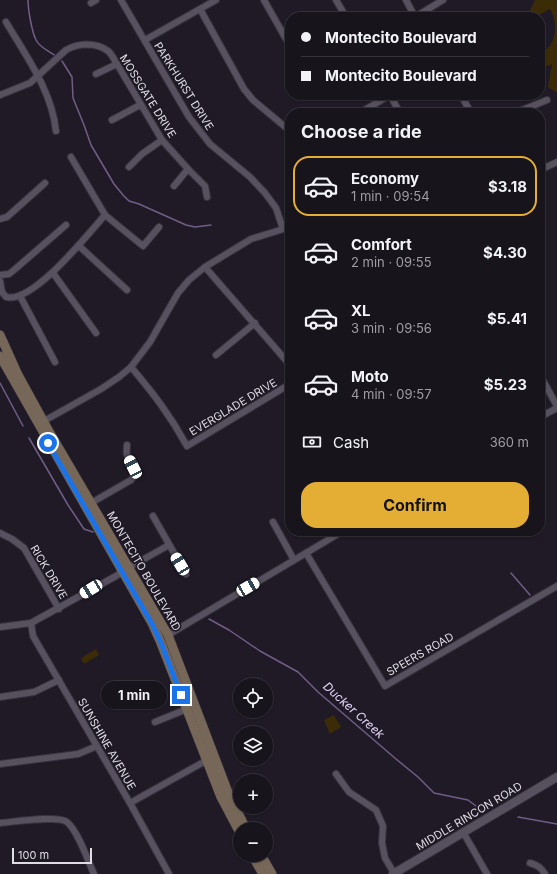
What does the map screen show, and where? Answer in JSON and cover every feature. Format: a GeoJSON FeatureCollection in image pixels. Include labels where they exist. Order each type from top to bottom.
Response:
{"type":"FeatureCollection","features":[{"type":"Feature","properties":{"kind":"main road","name":"MONTECITO BOULEVARD"},"geometry":{"type":"LineString","coordinates":[[0,335],[18,375],[92,503],[161,643],[187,709],[242,822]]}},
{"type":"Feature","properties":{"kind":"main road","name":"MONTECITO BOULEVARD"},"geometry":{"type":"LineString","coordinates":[[0,356],[35,420],[125,570],[168,635],[211,759],[221,797],[234,822]]}},
{"type":"Feature","properties":{"kind":"main road"},"geometry":{"type":"LineString","coordinates":[[256,862],[263,874]]}},
{"type":"Feature","properties":{"kind":"main road"},"geometry":{"type":"LineString","coordinates":[[265,862],[272,874]]}},
{"type":"Feature","properties":{"kind":"street","name":"PARKHURST DRIVE"},"geometry":{"type":"LineString","coordinates":[[121,0],[189,117],[200,133],[210,144],[250,177],[266,193],[276,208],[283,229]]}},
{"type":"Feature","properties":{"kind":"street"},"geometry":{"type":"LineString","coordinates":[[145,40],[216,0]]}},
{"type":"Feature","properties":{"kind":"street"},"geometry":{"type":"LineString","coordinates":[[264,0],[285,37]]}},
{"type":"Feature","properties":{"kind":"street"},"geometry":{"type":"LineString","coordinates":[[336,0],[343,12]]}},
{"type":"Feature","properties":{"kind":"street"},"geometry":{"type":"LineString","coordinates":[[406,0],[412,12]]}},
{"type":"Feature","properties":{"kind":"street"},"geometry":{"type":"LineString","coordinates":[[423,12],[443,0]]}},
{"type":"Feature","properties":{"kind":"street"},"geometry":{"type":"LineString","coordinates":[[200,9],[244,89],[253,100],[285,127]]}},
{"type":"Feature","properties":{"kind":"street"},"geometry":{"type":"LineString","coordinates":[[6,22],[38,76],[54,116],[56,131]]}},
{"type":"Feature","properties":{"kind":"street","name":"MOSSGATE DRIVE"},"geometry":{"type":"LineString","coordinates":[[0,95],[30,83],[73,46],[85,44],[96,45],[109,52],[162,140],[204,186],[208,197]]}},
{"type":"Feature","properties":{"kind":"street"},"geometry":{"type":"LineString","coordinates":[[96,74],[117,64]]}},
{"type":"Feature","properties":{"kind":"street"},"geometry":{"type":"LineString","coordinates":[[369,108],[382,100]]}},
{"type":"Feature","properties":{"kind":"street"},"geometry":{"type":"LineString","coordinates":[[527,108],[547,100]]}},
{"type":"Feature","properties":{"kind":"street"},"geometry":{"type":"LineString","coordinates":[[112,120],[140,105]]}},
{"type":"Feature","properties":{"kind":"street"},"geometry":{"type":"LineString","coordinates":[[129,167],[142,154],[162,140]]}},
{"type":"Feature","properties":{"kind":"street"},"geometry":{"type":"LineString","coordinates":[[71,156],[105,215],[143,246],[159,227]]}},
{"type":"Feature","properties":{"kind":"street"},"geometry":{"type":"LineString","coordinates":[[545,168],[557,162]]}},
{"type":"Feature","properties":{"kind":"street"},"geometry":{"type":"LineString","coordinates":[[174,186],[188,169]]}},
{"type":"Feature","properties":{"kind":"street"},"geometry":{"type":"LineString","coordinates":[[0,218],[7,217],[45,183]]}},
{"type":"Feature","properties":{"kind":"street"},"geometry":{"type":"LineString","coordinates":[[0,281],[2,292],[6,296],[13,298],[20,296],[53,273],[79,246],[105,215]]}},
{"type":"Feature","properties":{"kind":"street"},"geometry":{"type":"LineString","coordinates":[[0,275],[9,274],[66,225]]}},
{"type":"Feature","properties":{"kind":"street"},"geometry":{"type":"LineString","coordinates":[[44,421],[101,389],[131,367],[150,342],[178,293],[189,280],[205,267],[251,239],[283,229]]}},
{"type":"Feature","properties":{"kind":"street"},"geometry":{"type":"LineString","coordinates":[[79,246],[126,290]]}},
{"type":"Feature","properties":{"kind":"street"},"geometry":{"type":"LineString","coordinates":[[205,267],[285,359]]}},
{"type":"Feature","properties":{"kind":"street"},"geometry":{"type":"LineString","coordinates":[[53,273],[96,333]]}},
{"type":"Feature","properties":{"kind":"street"},"geometry":{"type":"LineString","coordinates":[[20,296],[55,362]]}},
{"type":"Feature","properties":{"kind":"street"},"geometry":{"type":"LineString","coordinates":[[216,355],[254,323]]}},
{"type":"Feature","properties":{"kind":"street","name":"EVERGLADE DRIVE"},"geometry":{"type":"LineString","coordinates":[[131,367],[160,403],[174,423],[187,446],[285,387]]}},
{"type":"Feature","properties":{"kind":"street"},"geometry":{"type":"LineString","coordinates":[[545,384],[557,407],[545,414]]}},
{"type":"Feature","properties":{"kind":"street"},"geometry":{"type":"LineString","coordinates":[[92,503],[134,477],[135,472],[126,454],[127,445]]}},
{"type":"Feature","properties":{"kind":"street"},"geometry":{"type":"LineString","coordinates":[[153,516],[186,574]]}},
{"type":"Feature","properties":{"kind":"street"},"geometry":{"type":"LineString","coordinates":[[273,522],[294,560]]}},
{"type":"Feature","properties":{"kind":"street","name":"RICK DRIVE"},"geometry":{"type":"LineString","coordinates":[[0,534],[12,539],[24,548],[59,609]]}},
{"type":"Feature","properties":{"kind":"street"},"geometry":{"type":"LineString","coordinates":[[168,635],[335,536]]}},
{"type":"Feature","properties":{"kind":"street"},"geometry":{"type":"LineString","coordinates":[[0,627],[31,624],[169,545]]}},
{"type":"Feature","properties":{"kind":"street","name":"SPEERS ROAD"},"geometry":{"type":"LineString","coordinates":[[306,553],[385,686],[557,586]]}},
{"type":"Feature","properties":{"kind":"street","name":"SUNSHINE AVENUE"},"geometry":{"type":"LineString","coordinates":[[31,624],[34,636],[169,874]]}},
{"type":"Feature","properties":{"kind":"street"},"geometry":{"type":"LineString","coordinates":[[0,697],[34,692],[59,680]]}},
{"type":"Feature","properties":{"kind":"street"},"geometry":{"type":"LineString","coordinates":[[155,722],[187,709]]}},
{"type":"Feature","properties":{"kind":"street"},"geometry":{"type":"LineString","coordinates":[[0,764],[78,754],[97,746]]}},
{"type":"Feature","properties":{"kind":"street"},"geometry":{"type":"LineString","coordinates":[[130,803],[211,759]]}},
{"type":"Feature","properties":{"kind":"street"},"geometry":{"type":"LineString","coordinates":[[336,774],[349,792],[376,810],[383,826],[382,843],[386,858],[394,874]]}},
{"type":"Feature","properties":{"kind":"street","name":"MIDDLE RINCON ROAD"},"geometry":{"type":"LineString","coordinates":[[394,874],[557,777]]}},
{"type":"Feature","properties":{"kind":"street"},"geometry":{"type":"LineString","coordinates":[[0,823],[55,818],[66,821],[72,827],[94,874]]}},
{"type":"Feature","properties":{"kind":"street"},"geometry":{"type":"LineString","coordinates":[[463,832],[487,874]]}},
{"type":"Feature","properties":{"kind":"street"},"geometry":{"type":"LineString","coordinates":[[530,864],[536,864],[542,868],[545,874]]}},
{"type":"Feature","properties":{"kind":"shaded area"},"geometry":{"type":"Polygon","coordinates":[[[535,0],[557,0],[556,92],[548,87],[552,64],[545,67],[545,50],[551,44],[553,39],[555,29],[554,18],[550,9],[544,12],[529,12],[535,0]]]}},
{"type":"Feature","properties":{"kind":"shaded area"},"geometry":{"type":"Polygon","coordinates":[[[96,649],[99,655],[84,664],[81,658],[96,649]]]}},
{"type":"Feature","properties":{"kind":"shaded area"},"geometry":{"type":"Polygon","coordinates":[[[334,715],[341,727],[330,734],[324,720],[334,715]]]}},
{"type":"Feature","properties":{"kind":"waterway"},"geometry":{"type":"LineString","coordinates":[[28,0],[30,21],[36,40],[42,47],[56,56]]}},
{"type":"Feature","properties":{"kind":"waterway"},"geometry":{"type":"LineString","coordinates":[[62,61],[72,77],[73,98],[91,145],[114,184],[123,195],[129,201],[186,225],[195,227],[211,225]]}},
{"type":"Feature","properties":{"kind":"waterway","name":"Ducker Creek"},"geometry":{"type":"LineString","coordinates":[[0,383],[23,426]]}},
{"type":"Feature","properties":{"kind":"waterway","name":"Ducker Creek"},"geometry":{"type":"LineString","coordinates":[[29,438],[68,505],[84,529],[93,532]]}},
{"type":"Feature","properties":{"kind":"waterway"},"geometry":{"type":"LineString","coordinates":[[511,573],[530,595]]}},
{"type":"Feature","properties":{"kind":"waterway","name":"Ducker Creek"},"geometry":{"type":"LineString","coordinates":[[209,619],[229,630],[260,651],[298,672],[318,692],[418,777],[434,793],[468,800],[484,812]]}},
{"type":"Feature","properties":{"kind":"waterway","name":"Ducker Creek"},"geometry":{"type":"LineString","coordinates":[[518,817],[557,824]]}},
{"type":"Feature","properties":{"kind":"route"},"geometry":{"type":"LineString","coordinates":[[48,443],[152,624],[181,695]]}}]}
